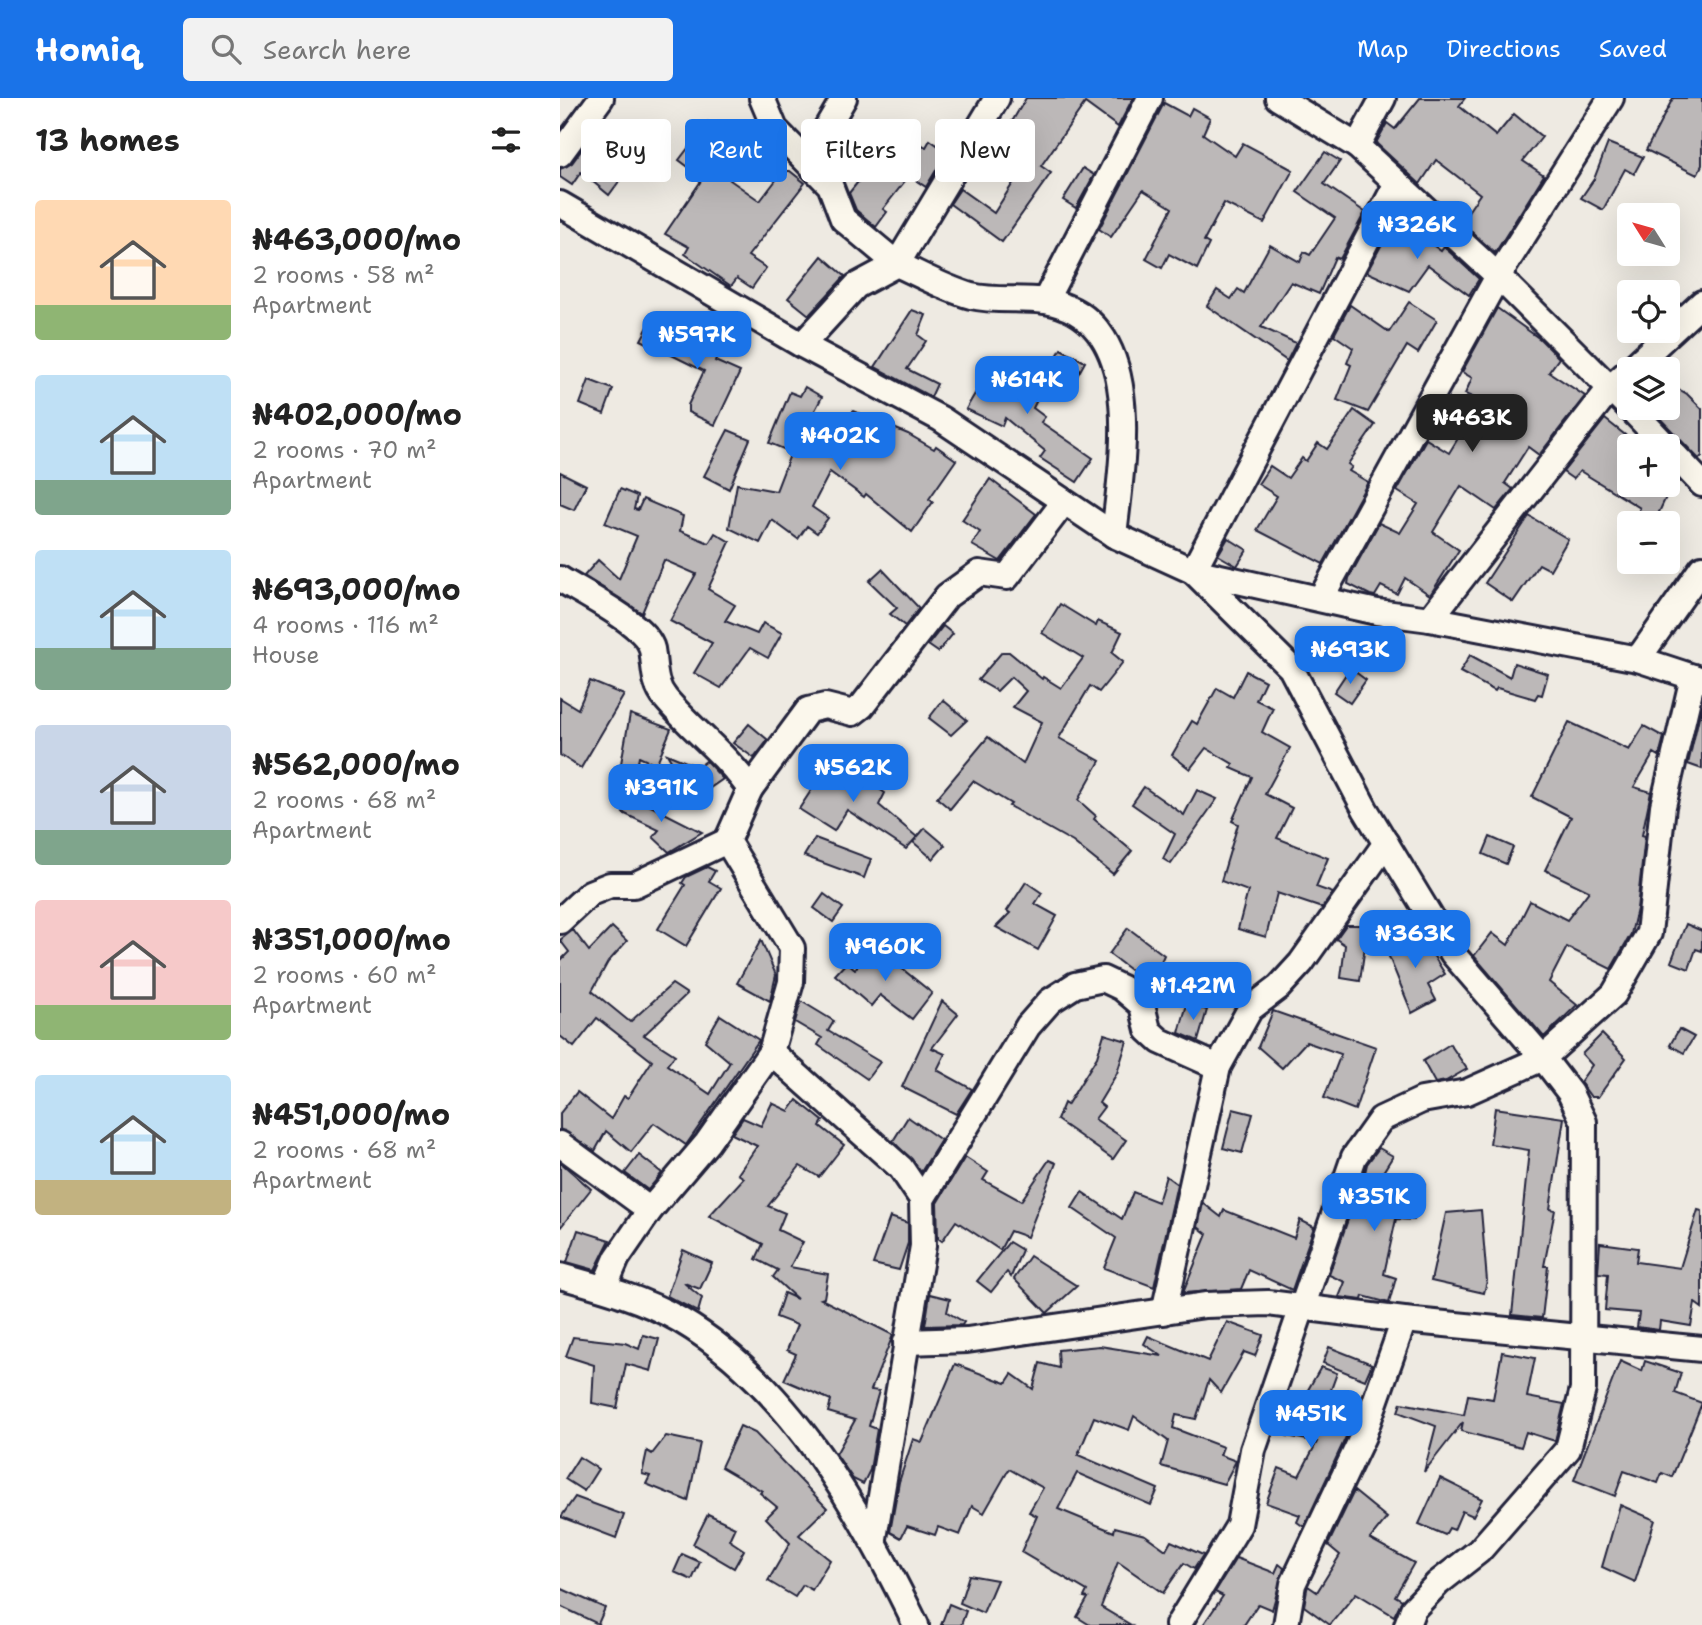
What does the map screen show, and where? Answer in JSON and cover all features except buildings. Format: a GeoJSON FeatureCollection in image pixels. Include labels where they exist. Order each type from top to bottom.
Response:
{"type":"FeatureCollection","features":[{"type":"Feature","properties":{"kind":"street"},"geometry":{"type":"LineString","coordinates":[[560,155],[601,98]]}},
{"type":"Feature","properties":{"kind":"street"},"geometry":{"type":"LineString","coordinates":[[762,98],[775,129],[801,155]]}},
{"type":"Feature","properties":{"kind":"street"},"geometry":{"type":"LineString","coordinates":[[832,119],[844,98]]}},
{"type":"Feature","properties":{"kind":"street"},"geometry":{"type":"LineString","coordinates":[[803,345],[856,286],[897,264],[997,98]]}},
{"type":"Feature","properties":{"kind":"street"},"geometry":{"type":"LineString","coordinates":[[1045,301],[1150,98]]}},
{"type":"Feature","properties":{"kind":"street"},"geometry":{"type":"LineString","coordinates":[[1278,98],[1357,146],[1498,276],[1617,393]]}},
{"type":"Feature","properties":{"kind":"street"},"geometry":{"type":"LineString","coordinates":[[1357,146],[1383,98]]}},
{"type":"Feature","properties":{"kind":"street"},"geometry":{"type":"LineString","coordinates":[[1321,598],[1498,276],[1611,98]]}},
{"type":"Feature","properties":{"kind":"street"},"geometry":{"type":"LineString","coordinates":[[827,182],[843,219],[897,264],[970,296],[1004,301],[1045,301],[1074,310],[1099,329],[1117,370],[1125,439],[1114,535]]}},
{"type":"Feature","properties":{"kind":"street"},"geometry":{"type":"LineString","coordinates":[[1193,571],[1397,183]]}},
{"type":"Feature","properties":{"kind":"street"},"geometry":{"type":"LineString","coordinates":[[560,204],[803,345],[941,419],[1114,535],[1193,571],[1377,612],[1430,619],[1638,659],[1697,679],[1663,806],[1649,933],[1615,994],[1543,1058],[1468,1092],[1422,1100],[1381,1119],[1354,1157],[1253,1450],[1239,1525],[1178,1625]]}},
{"type":"Feature","properties":{"kind":"street"},"geometry":{"type":"LineString","coordinates":[[1644,357],[1702,303]]}},
{"type":"Feature","properties":{"kind":"street"},"geometry":{"type":"LineString","coordinates":[[1430,619],[1617,382]]}},
{"type":"Feature","properties":{"kind":"street"},"geometry":{"type":"LineString","coordinates":[[1642,420],[1655,434]]}},
{"type":"Feature","properties":{"kind":"street"},"geometry":{"type":"LineString","coordinates":[[1680,461],[1702,484]]}},
{"type":"Feature","properties":{"kind":"street"},"geometry":{"type":"LineString","coordinates":[[565,908],[610,886],[634,885],[727,841],[750,789],[808,710],[825,706],[853,713],[862,706],[947,596],[979,573],[1007,577],[1064,502]]}},
{"type":"Feature","properties":{"kind":"street"},"geometry":{"type":"LineString","coordinates":[[1638,659],[1702,568]]}},
{"type":"Feature","properties":{"kind":"street"},"geometry":{"type":"LineString","coordinates":[[1193,571],[1291,668],[1386,843],[1453,954],[1543,1058],[1570,1093],[1584,1122],[1583,1389],[1568,1449],[1479,1550],[1438,1583],[1413,1609],[1407,1625]]}},
{"type":"Feature","properties":{"kind":"street"},"geometry":{"type":"LineString","coordinates":[[560,579],[640,630],[652,648],[652,666],[664,697],[731,763],[750,789]]}},
{"type":"Feature","properties":{"kind":"street"},"geometry":{"type":"LineString","coordinates":[[604,1288],[617,1258],[650,1210],[707,1143],[771,1052],[791,982],[792,948],[727,841]]}},
{"type":"Feature","properties":{"kind":"street"},"geometry":{"type":"LineString","coordinates":[[1164,1312],[1218,1067],[1250,1009],[1279,987],[1301,963],[1386,843]]}},
{"type":"Feature","properties":{"kind":"street"},"geometry":{"type":"LineString","coordinates":[[874,1538],[923,1246],[922,1199],[1028,1026],[1050,1001],[1076,985],[1103,979],[1122,988],[1142,1005],[1148,1030],[1160,1041],[1218,1067]]}},
{"type":"Feature","properties":{"kind":"street"},"geometry":{"type":"LineString","coordinates":[[771,1052],[901,1168],[922,1199]]}},
{"type":"Feature","properties":{"kind":"street"},"geometry":{"type":"LineString","coordinates":[[560,1144],[650,1210]]}},
{"type":"Feature","properties":{"kind":"street"},"geometry":{"type":"LineString","coordinates":[[560,1276],[604,1288],[680,1320],[727,1354],[779,1402],[874,1538],[916,1625]]}},
{"type":"Feature","properties":{"kind":"street"},"geometry":{"type":"LineString","coordinates":[[906,1342],[967,1340],[1205,1305],[1268,1303],[1404,1321],[1583,1335],[1702,1349]]}},
{"type":"Feature","properties":{"kind":"street"},"geometry":{"type":"LineString","coordinates":[[1286,1625],[1293,1584],[1363,1436],[1404,1321]]}}]}
